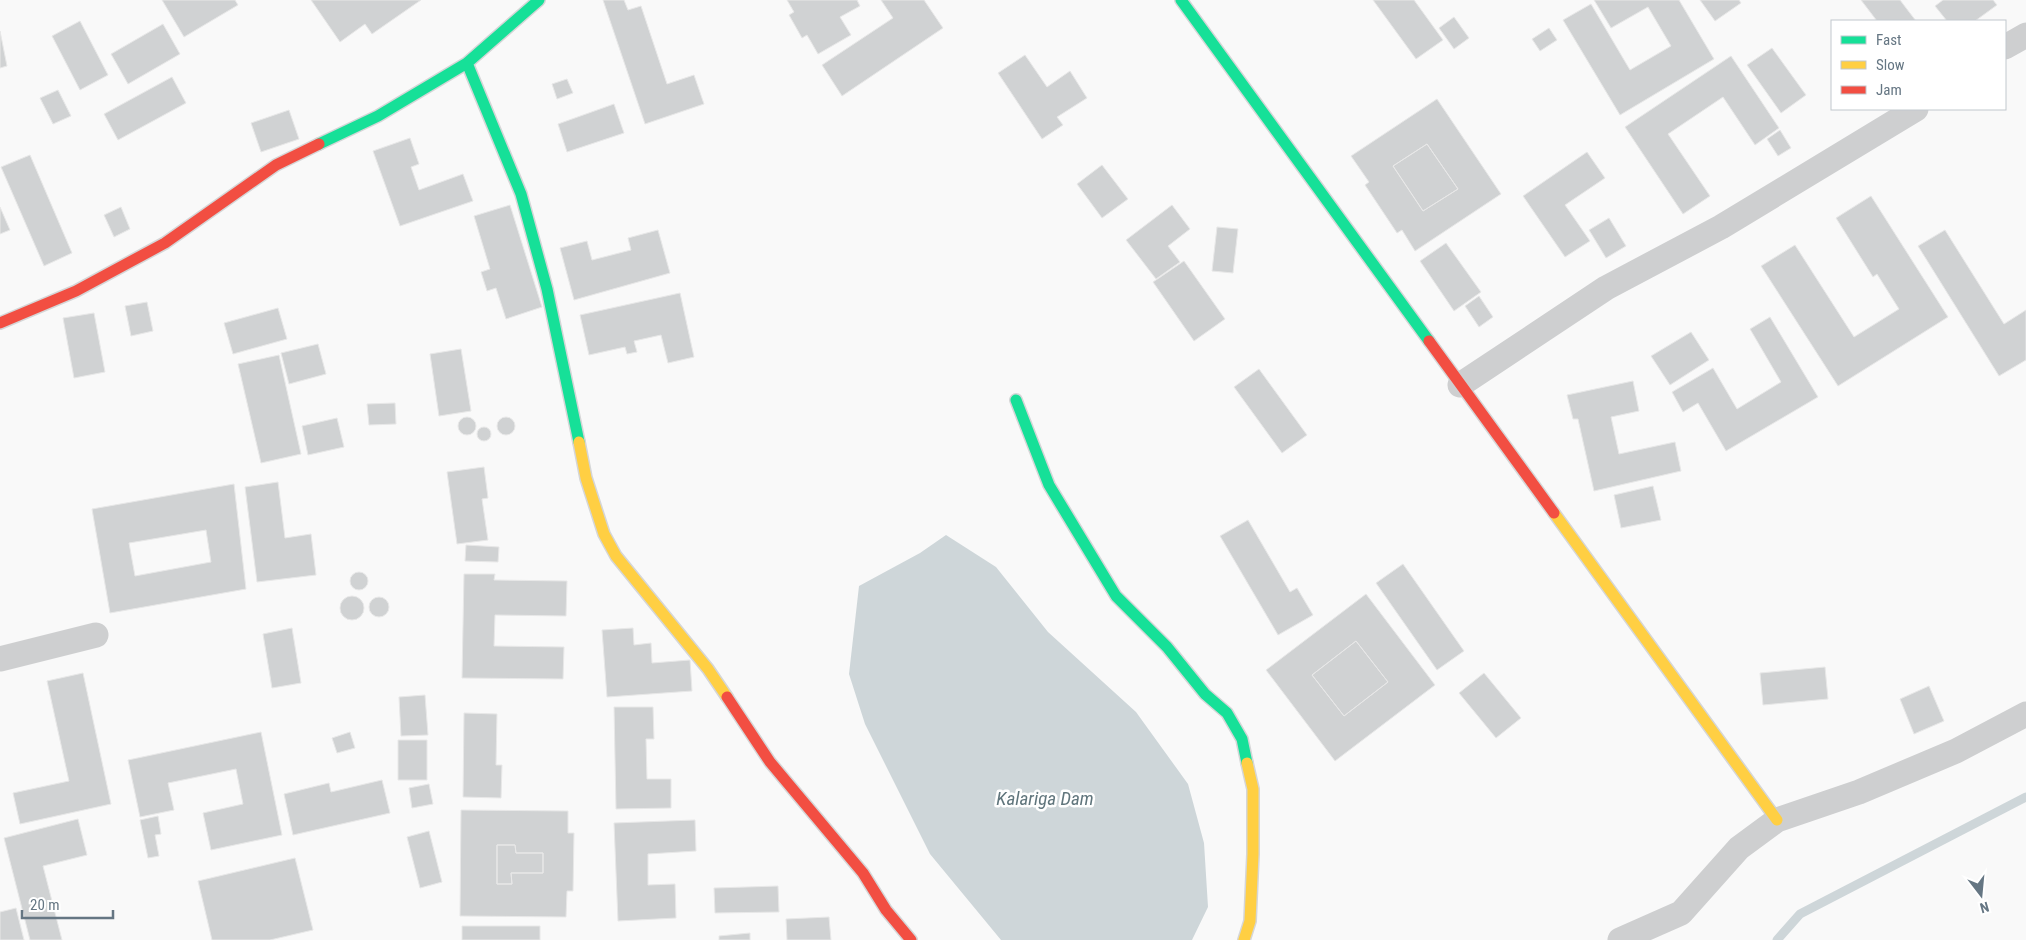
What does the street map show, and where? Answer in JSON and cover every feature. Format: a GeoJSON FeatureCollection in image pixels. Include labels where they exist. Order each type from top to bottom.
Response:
{"type":"FeatureCollection","features":[{"type":"Feature","properties":{"kind":"street"},"geometry":{"type":"LineString","coordinates":[[0,323],[76,291],[165,243],[276,165],[378,116],[467,63],[539,0]]}},
{"type":"Feature","properties":{"kind":"street"},"geometry":{"type":"LineString","coordinates":[[1181,0],[1777,820]]}},
{"type":"Feature","properties":{"kind":"street"},"geometry":{"type":"LineString","coordinates":[[2006,46],[2026,35]]}},
{"type":"Feature","properties":{"kind":"street"},"geometry":{"type":"LineString","coordinates":[[467,63],[521,194],[549,298],[586,478],[604,534],[616,556],[708,669],[770,762],[863,873],[886,910],[911,940]]}},
{"type":"Feature","properties":{"kind":"street"},"geometry":{"type":"LineString","coordinates":[[1460,385],[1606,288],[1721,227],[1914,110]]}},
{"type":"Feature","properties":{"kind":"street"},"geometry":{"type":"LineString","coordinates":[[1016,400],[1049,485],[1116,596],[1167,647],[1205,694],[1226,713],[1242,739],[1253,790],[1250,921],[1244,940]]}},
{"type":"Feature","properties":{"kind":"street"},"geometry":{"type":"LineString","coordinates":[[0,659],[96,635]]}},
{"type":"Feature","properties":{"kind":"street"},"geometry":{"type":"LineString","coordinates":[[1620,940],[1682,913],[1739,848],[1777,820],[1859,792],[1956,751],[2026,714]]}},
{"type":"Feature","properties":{"kind":"water","name":"Kalariga Dam"},"geometry":{"type":"Polygon","coordinates":[[[946,535],[996,567],[1048,632],[1136,712],[1188,784],[1204,843],[1208,907],[1192,940],[1001,940],[930,854],[865,724],[849,674],[859,586],[920,553],[946,535]]]}},
{"type":"Feature","properties":{"kind":"building"},"geometry":{"type":"Polygon","coordinates":[[[162,0],[235,0],[238,5],[184,37],[162,0]]]}},
{"type":"Feature","properties":{"kind":"building"},"geometry":{"type":"Polygon","coordinates":[[[311,0],[421,0],[372,34],[365,24],[340,42],[311,0]]]}},
{"type":"Feature","properties":{"kind":"building"},"geometry":{"type":"Polygon","coordinates":[[[603,0],[624,0],[628,10],[641,6],[667,84],[694,75],[704,104],[645,124],[603,0]]]}},
{"type":"Feature","properties":{"kind":"building"},"geometry":{"type":"Polygon","coordinates":[[[787,0],[857,0],[860,6],[840,17],[851,35],[818,54],[807,35],[802,38],[789,15],[794,12],[787,0]]]}},
{"type":"Feature","properties":{"kind":"building"},"geometry":{"type":"Polygon","coordinates":[[[881,0],[924,0],[943,28],[842,96],[822,65],[893,18],[881,0]]]}},
{"type":"Feature","properties":{"kind":"building"},"geometry":{"type":"Polygon","coordinates":[[[1373,0],[1414,0],[1443,40],[1416,59],[1373,0]]]}},
{"type":"Feature","properties":{"kind":"building"},"geometry":{"type":"Polygon","coordinates":[[[1594,0],[1679,0],[1714,59],[1620,115],[1563,20],[1591,4],[1630,70],[1671,46],[1648,7],[1611,28],[1594,0]]]}},
{"type":"Feature","properties":{"kind":"building"},"geometry":{"type":"Polygon","coordinates":[[[1700,0],[1739,0],[1741,3],[1715,21],[1700,0]]]}},
{"type":"Feature","properties":{"kind":"building"},"geometry":{"type":"Polygon","coordinates":[[[1861,0],[1900,0],[1915,20],[1876,20],[1861,0]]]}},
{"type":"Feature","properties":{"kind":"building"},"geometry":{"type":"Polygon","coordinates":[[[1943,0],[1993,0],[1997,5],[1976,20],[1946,20],[1935,6],[1943,0]]]}},
{"type":"Feature","properties":{"kind":"building"},"geometry":{"type":"Polygon","coordinates":[[[1454,17],[1469,38],[1454,49],[1439,28],[1454,17]]]}},
{"type":"Feature","properties":{"kind":"building"},"geometry":{"type":"Polygon","coordinates":[[[80,21],[108,75],[80,90],[52,36],[80,21]]]}},
{"type":"Feature","properties":{"kind":"building"},"geometry":{"type":"Polygon","coordinates":[[[163,24],[180,54],[128,84],[111,54],[163,24]]]}},
{"type":"Feature","properties":{"kind":"building"},"geometry":{"type":"Polygon","coordinates":[[[1549,28],[1557,40],[1540,51],[1532,39],[1549,28]]]}},
{"type":"Feature","properties":{"kind":"building"},"geometry":{"type":"Polygon","coordinates":[[[0,31],[7,66],[0,68],[0,31]]]}},
{"type":"Feature","properties":{"kind":"building"},"geometry":{"type":"Polygon","coordinates":[[[1772,48],[1806,95],[1781,113],[1747,65],[1772,48]]]}},
{"type":"Feature","properties":{"kind":"building"},"geometry":{"type":"Polygon","coordinates":[[[1025,55],[1047,87],[1070,71],[1087,98],[1057,117],[1063,125],[1042,139],[998,73],[1025,55]]]}},
{"type":"Feature","properties":{"kind":"building"},"geometry":{"type":"Polygon","coordinates":[[[1731,56],[1779,128],[1755,145],[1723,97],[1668,134],[1710,196],[1683,214],[1625,127],[1731,56]]]}},
{"type":"Feature","properties":{"kind":"building"},"geometry":{"type":"Polygon","coordinates":[[[172,77],[186,103],[118,140],[104,114],[172,77]]]}},
{"type":"Feature","properties":{"kind":"building"},"geometry":{"type":"Polygon","coordinates":[[[567,79],[573,93],[557,99],[552,84],[567,79]]]}},
{"type":"Feature","properties":{"kind":"building"},"geometry":{"type":"Polygon","coordinates":[[[58,90],[71,116],[53,124],[40,98],[58,90]]]}},
{"type":"Feature","properties":{"kind":"building"},"geometry":{"type":"Polygon","coordinates":[[[1437,99],[1501,194],[1415,251],[1402,230],[1397,233],[1365,185],[1369,182],[1351,156],[1437,99]],[[1427,144],[1393,166],[1423,211],[1458,189],[1427,144]]]}},
{"type":"Feature","properties":{"kind":"building"},"geometry":{"type":"Polygon","coordinates":[[[614,104],[624,133],[567,152],[558,124],[614,104]]]}},
{"type":"Feature","properties":{"kind":"building"},"geometry":{"type":"Polygon","coordinates":[[[289,110],[299,139],[261,152],[251,123],[289,110]]]}},
{"type":"Feature","properties":{"kind":"building"},"geometry":{"type":"Polygon","coordinates":[[[1780,130],[1791,148],[1778,156],[1767,139],[1780,130]]]}},
{"type":"Feature","properties":{"kind":"building"},"geometry":{"type":"Polygon","coordinates":[[[410,138],[419,164],[411,167],[419,190],[463,174],[473,201],[400,226],[373,151],[410,138]]]}},
{"type":"Feature","properties":{"kind":"building"},"geometry":{"type":"Polygon","coordinates":[[[1427,144],[1458,189],[1423,211],[1393,166],[1427,144]]]}},
{"type":"Feature","properties":{"kind":"building"},"geometry":{"type":"Polygon","coordinates":[[[1587,152],[1605,178],[1565,205],[1590,241],[1565,257],[1523,196],[1587,152]]]}},
{"type":"Feature","properties":{"kind":"building"},"geometry":{"type":"Polygon","coordinates":[[[30,155],[72,253],[44,266],[1,167],[30,155]]]}},
{"type":"Feature","properties":{"kind":"building"},"geometry":{"type":"Polygon","coordinates":[[[1102,165],[1128,199],[1102,218],[1077,184],[1102,165]]]}},
{"type":"Feature","properties":{"kind":"building"},"geometry":{"type":"Polygon","coordinates":[[[1871,196],[1948,317],[1838,386],[1761,266],[1795,245],[1854,337],[1899,309],[1877,274],[1873,277],[1836,218],[1871,196]]]}},
{"type":"Feature","properties":{"kind":"building"},"geometry":{"type":"Polygon","coordinates":[[[510,205],[542,307],[506,319],[496,288],[487,291],[481,272],[490,269],[474,216],[510,205]]]}},
{"type":"Feature","properties":{"kind":"building"},"geometry":{"type":"Polygon","coordinates":[[[1172,205],[1190,229],[1168,246],[1180,262],[1156,279],[1126,240],[1172,205]]]}},
{"type":"Feature","properties":{"kind":"building"},"geometry":{"type":"Polygon","coordinates":[[[0,207],[10,230],[0,234],[0,207]]]}},
{"type":"Feature","properties":{"kind":"building"},"geometry":{"type":"Polygon","coordinates":[[[121,207],[130,229],[114,237],[104,215],[121,207]]]}},
{"type":"Feature","properties":{"kind":"building"},"geometry":{"type":"Polygon","coordinates":[[[1609,218],[1626,246],[1606,258],[1589,230],[1609,218]]]}},
{"type":"Feature","properties":{"kind":"building"},"geometry":{"type":"Polygon","coordinates":[[[1217,227],[1238,229],[1233,273],[1212,271],[1217,227]]]}},
{"type":"Feature","properties":{"kind":"building"},"geometry":{"type":"Polygon","coordinates":[[[658,230],[670,273],[574,300],[560,248],[587,241],[592,260],[631,250],[628,238],[658,230]]]}},
{"type":"Feature","properties":{"kind":"building"},"geometry":{"type":"Polygon","coordinates":[[[1945,230],[2004,324],[2026,310],[2026,360],[1999,376],[1918,246],[1945,230]]]}},
{"type":"Feature","properties":{"kind":"building"},"geometry":{"type":"Polygon","coordinates":[[[1446,243],[1481,292],[1454,311],[1420,261],[1446,243]]]}},
{"type":"Feature","properties":{"kind":"building"},"geometry":{"type":"Polygon","coordinates":[[[1184,261],[1225,319],[1194,341],[1153,282],[1184,261]]]}},
{"type":"Feature","properties":{"kind":"building"},"geometry":{"type":"Polygon","coordinates":[[[680,293],[694,357],[668,363],[661,335],[634,341],[637,352],[627,354],[625,347],[589,355],[580,315],[680,293]]]}},
{"type":"Feature","properties":{"kind":"building"},"geometry":{"type":"Polygon","coordinates":[[[1479,296],[1493,317],[1479,327],[1465,306],[1479,296]]]}},
{"type":"Feature","properties":{"kind":"building"},"geometry":{"type":"Polygon","coordinates":[[[147,302],[153,331],[131,336],[125,306],[147,302]]]}},
{"type":"Feature","properties":{"kind":"building"},"geometry":{"type":"Polygon","coordinates":[[[278,308],[287,339],[233,354],[224,323],[278,308]]]}},
{"type":"Feature","properties":{"kind":"building"},"geometry":{"type":"Polygon","coordinates":[[[94,313],[105,372],[74,378],[63,318],[94,313]]]}},
{"type":"Feature","properties":{"kind":"building"},"geometry":{"type":"Polygon","coordinates":[[[1770,317],[1818,397],[1726,451],[1698,403],[1683,412],[1672,392],[1713,368],[1737,409],[1781,382],[1750,329],[1770,317]]]}},
{"type":"Feature","properties":{"kind":"building"},"geometry":{"type":"Polygon","coordinates":[[[1691,332],[1709,360],[1670,385],[1651,356],[1691,332]]]}},
{"type":"Feature","properties":{"kind":"building"},"geometry":{"type":"Polygon","coordinates":[[[318,344],[326,374],[289,384],[281,353],[318,344]]]}},
{"type":"Feature","properties":{"kind":"building"},"geometry":{"type":"Polygon","coordinates":[[[461,349],[471,411],[439,416],[430,354],[461,349]]]}},
{"type":"Feature","properties":{"kind":"building"},"geometry":{"type":"Polygon","coordinates":[[[279,355],[301,454],[261,463],[238,364],[279,355]]]}},
{"type":"Feature","properties":{"kind":"building"},"geometry":{"type":"Polygon","coordinates":[[[1259,369],[1307,435],[1282,453],[1234,387],[1259,369]]]}},
{"type":"Feature","properties":{"kind":"building"},"geometry":{"type":"Polygon","coordinates":[[[1633,381],[1639,411],[1611,417],[1619,454],[1675,442],[1681,471],[1594,491],[1578,419],[1573,419],[1567,395],[1633,381]]]}},
{"type":"Feature","properties":{"kind":"building"},"geometry":{"type":"Polygon","coordinates":[[[395,403],[396,424],[369,425],[367,404],[395,403]]]}},
{"type":"Feature","properties":{"kind":"building"},"geometry":{"type":"Polygon","coordinates":[[[467,417],[473,420],[476,426],[473,432],[467,435],[461,432],[458,426],[461,420],[467,417]]]}},
{"type":"Feature","properties":{"kind":"building"},"geometry":{"type":"Polygon","coordinates":[[[506,417],[512,420],[515,426],[512,432],[506,435],[500,432],[497,426],[500,420],[506,417]]]}},
{"type":"Feature","properties":{"kind":"building"},"geometry":{"type":"Polygon","coordinates":[[[337,418],[344,447],[308,455],[302,426],[337,418]]]}},
{"type":"Feature","properties":{"kind":"building"},"geometry":{"type":"Polygon","coordinates":[[[484,427],[489,429],[491,434],[489,439],[484,441],[479,439],[477,434],[479,429],[484,427]]]}},
{"type":"Feature","properties":{"kind":"building"},"geometry":{"type":"Polygon","coordinates":[[[484,467],[488,498],[482,499],[488,540],[457,544],[447,472],[484,467]]]}},
{"type":"Feature","properties":{"kind":"building"},"geometry":{"type":"Polygon","coordinates":[[[278,482],[285,538],[311,534],[316,575],[257,582],[245,487],[278,482]]]}},
{"type":"Feature","properties":{"kind":"building"},"geometry":{"type":"Polygon","coordinates":[[[234,484],[246,589],[110,613],[92,509],[234,484]],[[206,530],[129,543],[135,576],[211,562],[206,530]]]}},
{"type":"Feature","properties":{"kind":"building"},"geometry":{"type":"Polygon","coordinates":[[[1653,486],[1661,520],[1621,528],[1614,495],[1653,486]]]}},
{"type":"Feature","properties":{"kind":"building"},"geometry":{"type":"Polygon","coordinates":[[[1248,520],[1290,592],[1297,588],[1313,615],[1278,635],[1220,536],[1248,520]]]}},
{"type":"Feature","properties":{"kind":"building"},"geometry":{"type":"Polygon","coordinates":[[[466,545],[499,547],[498,562],[465,561],[466,545]]]}},
{"type":"Feature","properties":{"kind":"building"},"geometry":{"type":"Polygon","coordinates":[[[1403,564],[1464,651],[1437,670],[1376,583],[1403,564]]]}},
{"type":"Feature","properties":{"kind":"building"},"geometry":{"type":"Polygon","coordinates":[[[355,572],[363,572],[368,577],[366,588],[355,590],[350,585],[350,577],[355,572]]]}},
{"type":"Feature","properties":{"kind":"building"},"geometry":{"type":"Polygon","coordinates":[[[464,574],[495,574],[494,580],[567,581],[566,616],[495,615],[494,646],[564,647],[563,679],[462,678],[464,574]]]}},
{"type":"Feature","properties":{"kind":"building"},"geometry":{"type":"Polygon","coordinates":[[[1366,594],[1435,685],[1335,761],[1266,670],[1366,594]],[[1356,641],[1312,675],[1344,716],[1388,682],[1356,641]]]}},
{"type":"Feature","properties":{"kind":"building"},"geometry":{"type":"Polygon","coordinates":[[[352,596],[361,599],[364,608],[361,617],[352,620],[343,617],[340,608],[343,599],[352,596]]]}},
{"type":"Feature","properties":{"kind":"building"},"geometry":{"type":"Polygon","coordinates":[[[379,597],[386,600],[389,607],[386,614],[379,617],[372,614],[369,607],[372,600],[379,597]]]}},
{"type":"Feature","properties":{"kind":"building"},"geometry":{"type":"Polygon","coordinates":[[[292,628],[301,683],[272,688],[263,634],[292,628]]]}},
{"type":"Feature","properties":{"kind":"building"},"geometry":{"type":"Polygon","coordinates":[[[633,628],[634,645],[651,643],[652,663],[690,660],[692,691],[607,697],[602,630],[633,628]]]}},
{"type":"Feature","properties":{"kind":"building"},"geometry":{"type":"Polygon","coordinates":[[[1356,641],[1388,682],[1344,716],[1312,675],[1356,641]]]}},
{"type":"Feature","properties":{"kind":"building"},"geometry":{"type":"Polygon","coordinates":[[[1825,667],[1828,699],[1763,705],[1760,673],[1825,667]]]}},
{"type":"Feature","properties":{"kind":"building"},"geometry":{"type":"Polygon","coordinates":[[[83,673],[111,804],[20,824],[13,793],[69,781],[47,681],[83,673]]]}},
{"type":"Feature","properties":{"kind":"building"},"geometry":{"type":"Polygon","coordinates":[[[1484,673],[1521,718],[1496,738],[1459,693],[1484,673]]]}},
{"type":"Feature","properties":{"kind":"building"},"geometry":{"type":"Polygon","coordinates":[[[1929,686],[1944,721],[1914,734],[1900,699],[1929,686]]]}},
{"type":"Feature","properties":{"kind":"building"},"geometry":{"type":"Polygon","coordinates":[[[425,695],[428,735],[401,736],[399,697],[425,695]]]}},
{"type":"Feature","properties":{"kind":"building"},"geometry":{"type":"Polygon","coordinates":[[[614,707],[653,707],[654,739],[646,739],[647,779],[671,779],[671,808],[616,809],[614,707]]]}},
{"type":"Feature","properties":{"kind":"building"},"geometry":{"type":"Polygon","coordinates":[[[464,713],[497,714],[496,765],[502,765],[501,798],[463,797],[464,713]]]}},
{"type":"Feature","properties":{"kind":"building"},"geometry":{"type":"Polygon","coordinates":[[[261,732],[282,835],[211,850],[203,813],[243,804],[236,769],[168,783],[174,810],[140,817],[128,760],[261,732]]]}},
{"type":"Feature","properties":{"kind":"building"},"geometry":{"type":"Polygon","coordinates":[[[350,732],[355,748],[337,753],[332,738],[350,732]]]}},
{"type":"Feature","properties":{"kind":"building"},"geometry":{"type":"Polygon","coordinates":[[[398,740],[427,740],[427,780],[398,780],[398,740]]]}},
{"type":"Feature","properties":{"kind":"building"},"geometry":{"type":"Polygon","coordinates":[[[382,780],[390,813],[293,835],[284,794],[329,783],[331,792],[382,780]]]}},
{"type":"Feature","properties":{"kind":"building"},"geometry":{"type":"Polygon","coordinates":[[[429,784],[433,804],[412,808],[409,788],[429,784]]]}},
{"type":"Feature","properties":{"kind":"building"},"geometry":{"type":"Polygon","coordinates":[[[461,810],[568,811],[568,833],[574,833],[573,891],[567,891],[566,917],[460,916],[461,810]],[[497,845],[497,884],[512,884],[511,873],[543,873],[543,853],[516,853],[515,845],[497,845]]]}},
{"type":"Feature","properties":{"kind":"building"},"geometry":{"type":"Polygon","coordinates":[[[158,816],[161,834],[155,835],[159,856],[148,858],[140,820],[158,816]]]}},
{"type":"Feature","properties":{"kind":"building"},"geometry":{"type":"Polygon","coordinates":[[[78,819],[87,855],[43,866],[62,940],[30,940],[4,838],[78,819]]]}},
{"type":"Feature","properties":{"kind":"building"},"geometry":{"type":"Polygon","coordinates":[[[695,820],[696,851],[648,854],[648,885],[675,884],[676,918],[618,921],[614,823],[695,820]]]}},
{"type":"Feature","properties":{"kind":"building"},"geometry":{"type":"Polygon","coordinates":[[[429,831],[442,882],[420,888],[407,837],[429,831]]]}},
{"type":"Feature","properties":{"kind":"building"},"geometry":{"type":"Polygon","coordinates":[[[497,845],[515,845],[516,853],[543,853],[543,873],[511,873],[512,884],[497,884],[497,845]]]}},
{"type":"Feature","properties":{"kind":"building"},"geometry":{"type":"Polygon","coordinates":[[[295,858],[313,930],[270,940],[212,940],[198,881],[295,858]]]}},
{"type":"Feature","properties":{"kind":"building"},"geometry":{"type":"Polygon","coordinates":[[[778,886],[779,912],[715,913],[714,888],[778,886]]]}},
{"type":"Feature","properties":{"kind":"building"},"geometry":{"type":"Polygon","coordinates":[[[16,908],[24,940],[0,940],[0,912],[16,908]]]}},
{"type":"Feature","properties":{"kind":"building"},"geometry":{"type":"Polygon","coordinates":[[[829,917],[831,940],[787,940],[786,919],[829,917]]]}},
{"type":"Feature","properties":{"kind":"building"},"geometry":{"type":"Polygon","coordinates":[[[462,926],[540,926],[540,940],[462,940],[462,926]]]}},
{"type":"Feature","properties":{"kind":"building"},"geometry":{"type":"Polygon","coordinates":[[[750,933],[750,940],[719,940],[719,936],[750,933]]]}},
{"type":"Feature","properties":{"kind":"waterway"},"geometry":{"type":"LineString","coordinates":[[1777,940],[1800,914],[2026,797]]}},
{"type":"Feature","properties":{"kind":"traffic: fast"},"geometry":{"type":"LineString","coordinates":[[319,144],[378,116],[467,63],[539,0]]}},
{"type":"Feature","properties":{"kind":"traffic: fast"},"geometry":{"type":"LineString","coordinates":[[1181,0],[1429,341]]}},
{"type":"Feature","properties":{"kind":"traffic: fast"},"geometry":{"type":"LineString","coordinates":[[467,63],[521,194],[547,289],[579,442]]}},
{"type":"Feature","properties":{"kind":"traffic: fast"},"geometry":{"type":"LineString","coordinates":[[1016,400],[1049,485],[1116,596],[1167,647],[1205,694],[1227,713],[1242,739],[1247,763]]}},
{"type":"Feature","properties":{"kind":"traffic: slow"},"geometry":{"type":"LineString","coordinates":[[579,442],[586,478],[604,534],[616,556],[708,669],[727,697]]}},
{"type":"Feature","properties":{"kind":"traffic: slow"},"geometry":{"type":"LineString","coordinates":[[1554,513],[1777,820]]}},
{"type":"Feature","properties":{"kind":"traffic: slow"},"geometry":{"type":"LineString","coordinates":[[1244,940],[1250,921],[1253,854],[1253,789],[1247,763]]}},
{"type":"Feature","properties":{"kind":"traffic: jam"},"geometry":{"type":"LineString","coordinates":[[0,323],[76,291],[165,243],[276,165],[319,144]]}},
{"type":"Feature","properties":{"kind":"traffic: jam"},"geometry":{"type":"LineString","coordinates":[[1429,341],[1554,513]]}},
{"type":"Feature","properties":{"kind":"traffic: jam"},"geometry":{"type":"LineString","coordinates":[[727,697],[770,762],[863,873],[886,910],[911,940]]}}]}
